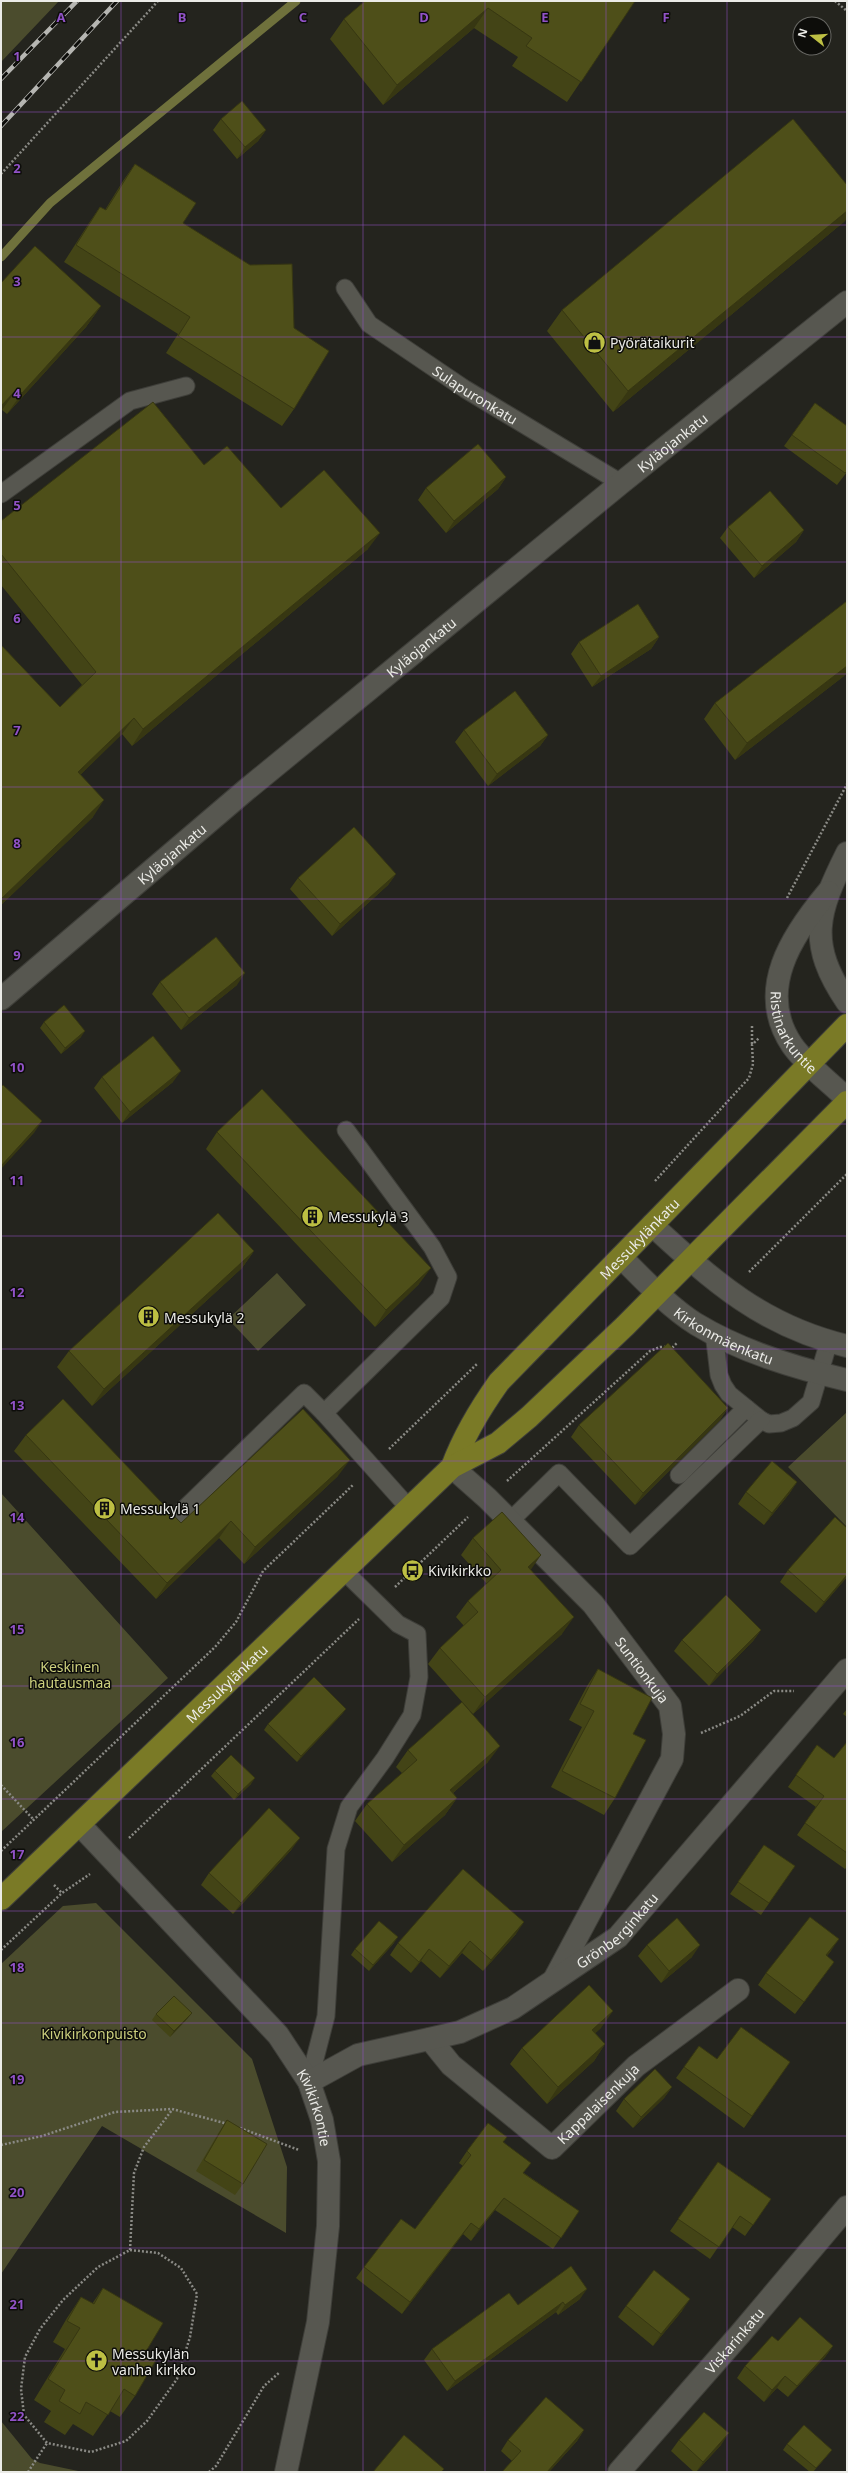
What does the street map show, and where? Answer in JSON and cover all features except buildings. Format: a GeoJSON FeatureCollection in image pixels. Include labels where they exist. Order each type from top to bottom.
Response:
{"type":"FeatureCollection","features":[{"type":"Feature","properties":{"kind":"main road","name":"Messukylänkatu"},"geometry":{"type":"LineString","coordinates":[[452,1467],[464,1435],[476,1413],[499,1382],[809,1062],[847,1025]]}},
{"type":"Feature","properties":{"kind":"main road","name":"Messukylänkatu"},"geometry":{"type":"LineString","coordinates":[[1,1899],[80,1825],[452,1467],[498,1443],[625,1326],[847,1100]]}},
{"type":"Feature","properties":{"kind":"street","name":"Kyläojankatu"},"geometry":{"type":"LineString","coordinates":[[1,999],[246,790],[621,483],[847,302]]}},
{"type":"Feature","properties":{"kind":"street","name":"Ristinarkuntie"},"geometry":{"type":"LineString","coordinates":[[847,853],[828,892],[821,913],[821,946],[830,973],[847,1002]]}},
{"type":"Feature","properties":{"kind":"street","name":"Ristinarkuntie"},"geometry":{"type":"LineString","coordinates":[[828,892],[802,923],[789,947],[779,975],[777,997],[779,1020],[793,1046],[847,1100]]}},
{"type":"Feature","properties":{"kind":"street"},"geometry":{"type":"LineString","coordinates":[[652,1225],[690,1260],[743,1302],[789,1326],[838,1343]]}},
{"type":"Feature","properties":{"kind":"street","name":"Kirkonmäenkatu"},"geometry":{"type":"LineString","coordinates":[[621,1257],[657,1292],[696,1324],[777,1362],[847,1380]]}},
{"type":"Feature","properties":{"kind":"street","name":"Suntionkuja"},"geometry":{"type":"LineString","coordinates":[[452,1467],[510,1521],[592,1604],[670,1706],[674,1734],[672,1759],[553,1981]]}},
{"type":"Feature","properties":{"kind":"street","name":"Grönberginkatu"},"geometry":{"type":"LineString","coordinates":[[309,2082],[358,2055],[460,2032],[513,2008],[618,1938],[847,1670]]}},
{"type":"Feature","properties":{"kind":"street","name":"Kivikirkontie"},"geometry":{"type":"LineString","coordinates":[[80,1825],[278,2035],[309,2082],[322,2120],[329,2161],[328,2226],[318,2322],[286,2472]]}},
{"type":"Feature","properties":{"kind":"street","name":"Kappalaisenkuja"},"geometry":{"type":"LineString","coordinates":[[430,2039],[451,2065],[552,2148],[613,2085],[636,2066],[738,1990]]}},
{"type":"Feature","properties":{"kind":"street","name":"Viskarinkatu"},"geometry":{"type":"LineString","coordinates":[[619,2472],[740,2334],[847,2207]]}},
{"type":"Feature","properties":{"kind":"lane","name":"Sulapuronkatu"},"geometry":{"type":"LineString","coordinates":[[345,288],[369,324],[465,389],[621,483]]}},
{"type":"Feature","properties":{"kind":"lane"},"geometry":{"type":"LineString","coordinates":[[1,494],[130,401],[186,386]]}},
{"type":"Feature","properties":{"kind":"lane"},"geometry":{"type":"LineString","coordinates":[[324,1413],[442,1298],[448,1277],[432,1247],[346,1130]]}},
{"type":"Feature","properties":{"kind":"lane"},"geometry":{"type":"LineString","coordinates":[[714,1333],[719,1375],[723,1385],[729,1394],[761,1420],[769,1424],[781,1423],[794,1418],[810,1402],[819,1374],[838,1343]]}},
{"type":"Feature","properties":{"kind":"lane"},"geometry":{"type":"LineString","coordinates":[[178,1515],[304,1393],[324,1413],[409,1508]]}},
{"type":"Feature","properties":{"kind":"lane"},"geometry":{"type":"LineString","coordinates":[[679,1475],[746,1408]]}},
{"type":"Feature","properties":{"kind":"lane"},"geometry":{"type":"LineString","coordinates":[[510,1521],[559,1473],[630,1546],[761,1420]]}},
{"type":"Feature","properties":{"kind":"lane"},"geometry":{"type":"LineString","coordinates":[[309,2082],[326,2016],[336,1849],[349,1807],[385,1758],[412,1715],[419,1677],[417,1634],[398,1624],[344,1572]]}},
{"type":"Feature","properties":{"kind":"path"},"geometry":{"type":"LineString","coordinates":[[1,174],[158,1]]}},
{"type":"Feature","properties":{"kind":"path"},"geometry":{"type":"LineString","coordinates":[[835,1],[847,11]]}},
{"type":"Feature","properties":{"kind":"path"},"geometry":{"type":"LineString","coordinates":[[650,1185],[749,1078],[753,1064],[752,1045],[779,1020]]}},
{"type":"Feature","properties":{"kind":"path"},"geometry":{"type":"LineString","coordinates":[[747,1274],[847,1174]]}},
{"type":"Feature","properties":{"kind":"path"},"geometry":{"type":"LineString","coordinates":[[1,1852],[215,1647],[236,1622],[263,1571],[479,1362]]}},
{"type":"Feature","properties":{"kind":"path"},"geometry":{"type":"LineString","coordinates":[[674,1734],[696,1734],[710,1730],[740,1716],[774,1691],[800,1690]]}},
{"type":"Feature","properties":{"kind":"path"},"geometry":{"type":"LineString","coordinates":[[1,1786],[34,1820]]}},
{"type":"Feature","properties":{"kind":"path"},"geometry":{"type":"LineString","coordinates":[[130,2250],[134,2173],[144,2147],[172,2109]]}},
{"type":"Feature","properties":{"kind":"path"},"geometry":{"type":"LineString","coordinates":[[1,2145],[42,2136],[115,2112],[172,2109],[228,2124],[306,2152]]}},
{"type":"Feature","properties":{"kind":"path"},"geometry":{"type":"LineString","coordinates":[[130,2250],[158,2253],[181,2268],[197,2294],[190,2337],[177,2379],[147,2421],[126,2442],[91,2452],[47,2443],[24,2415],[21,2389],[26,2357],[40,2329],[63,2300],[98,2267],[130,2250]]}},
{"type":"Feature","properties":{"kind":"path"},"geometry":{"type":"LineString","coordinates":[[209,2472],[216,2466],[264,2386],[285,2367]]}},
{"type":"Feature","properties":{"kind":"path"},"geometry":{"type":"LineString","coordinates":[[28,2472],[47,2443]]}},
{"type":"Feature","properties":{"kind":"green space"},"geometry":{"type":"Polygon","coordinates":[[[1,1],[59,1],[1,62],[1,1]]]}},
{"type":"Feature","properties":{"kind":"green space"},"geometry":{"type":"Polygon","coordinates":[[[277,1273],[306,1305],[258,1351],[228,1319],[277,1273]]]}},
{"type":"Feature","properties":{"kind":"green space"},"geometry":{"type":"Polygon","coordinates":[[[847,1412],[847,1527],[788,1467],[847,1412]]]}},
{"type":"Feature","properties":{"kind":"green space","name":"Keskinen hautausmaa"},"geometry":{"type":"Polygon","coordinates":[[[1,1493],[168,1678],[1,1832],[1,1493]]]}},
{"type":"Feature","properties":{"kind":"green space","name":"Kivikirkonpuisto"},"geometry":{"type":"Polygon","coordinates":[[[96,1903],[252,2059],[287,2167],[286,2233],[102,2126],[1,2274],[1,1964],[63,1906],[96,1903]]]}},
{"type":"Feature","properties":{"kind":"green space"},"geometry":{"type":"Polygon","coordinates":[[[1,2421],[32,2459],[40,2463],[83,2472],[1,2472],[1,2421]]]}},
{"type":"Feature","properties":{"kind":"waterway"},"geometry":{"type":"LineString","coordinates":[[1,257],[50,203],[296,1]]}},
{"type":"Feature","properties":{"kind":"railway"},"geometry":{"type":"LineString","coordinates":[[1,79],[77,1]]}},
{"type":"Feature","properties":{"kind":"railway"},"geometry":{"type":"LineString","coordinates":[[1,126],[117,1]]}},
{"type":"Feature","properties":{"kind":"place","name":"Pyörätaikurit"},"geometry":{"type":"Point","coordinates":[594,342]}},
{"type":"Feature","properties":{"kind":"place","name":"Messukylä 3"},"geometry":{"type":"Point","coordinates":[312,1216]}},
{"type":"Feature","properties":{"kind":"place","name":"Messukylä 2"},"geometry":{"type":"Point","coordinates":[149,1317]}},
{"type":"Feature","properties":{"kind":"place","name":"Messukylä 1"},"geometry":{"type":"Point","coordinates":[104,1508]}},
{"type":"Feature","properties":{"kind":"place","name":"Kivikirkko"},"geometry":{"type":"Point","coordinates":[413,1570]}},
{"type":"Feature","properties":{"kind":"place","name":"Messukylän vanha kirkko"},"geometry":{"type":"Point","coordinates":[97,2361]}}]}
